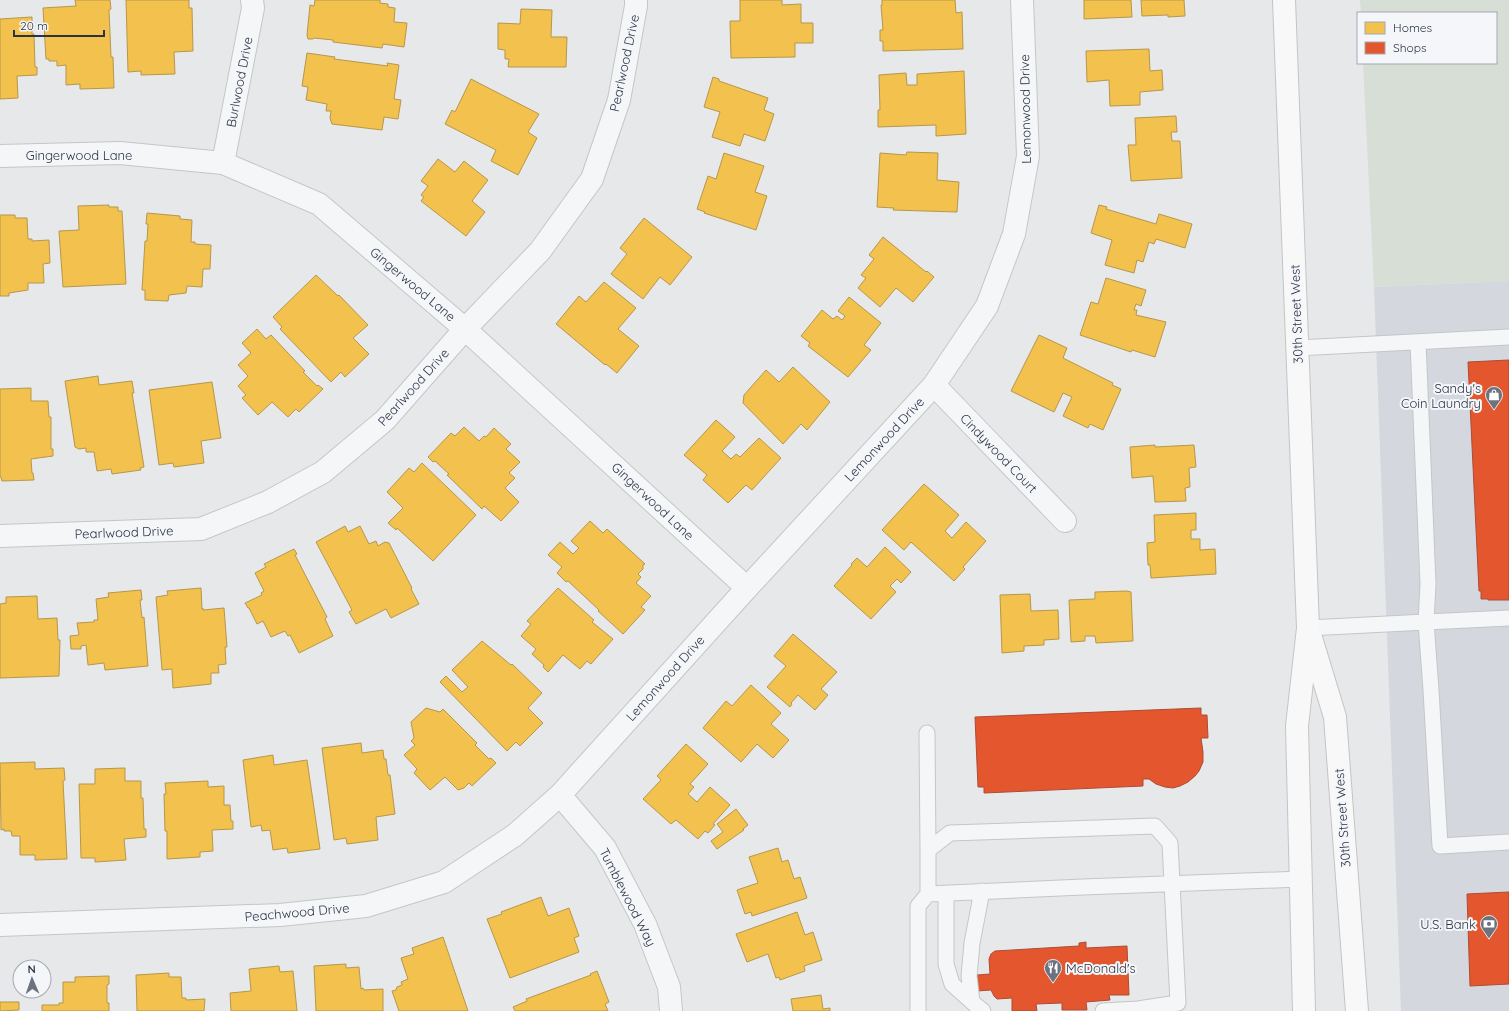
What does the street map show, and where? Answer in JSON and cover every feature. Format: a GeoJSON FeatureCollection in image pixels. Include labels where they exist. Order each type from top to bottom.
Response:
{"type":"FeatureCollection","features":[{"type":"Feature","properties":{"kind":"main road","name":"30th Street West"},"geometry":{"type":"LineString","coordinates":[[1284,0],[1308,628],[1297,726],[1304,1011]]}},
{"type":"Feature","properties":{"kind":"main road","name":"30th Street West"},"geometry":{"type":"LineString","coordinates":[[1308,628],[1334,717],[1357,1011]]}},
{"type":"Feature","properties":{"kind":"street","name":"Burlwood Drive"},"geometry":{"type":"LineString","coordinates":[[223,164],[253,8],[252,0]]}},
{"type":"Feature","properties":{"kind":"street","name":"Pearlwood Drive"},"geometry":{"type":"LineString","coordinates":[[0,536],[202,529],[268,502],[323,472],[385,420],[465,329],[540,251],[592,179],[619,100],[636,0]]}},
{"type":"Feature","properties":{"kind":"street","name":"Lemonwood Drive"},"geometry":{"type":"LineString","coordinates":[[560,795],[747,588],[934,386],[987,306],[1014,234],[1028,156],[1022,0]]}},
{"type":"Feature","properties":{"kind":"street","name":"Gingerwood Lane"},"geometry":{"type":"LineString","coordinates":[[0,156],[120,153],[223,164],[319,204],[465,329],[747,588]]}},
{"type":"Feature","properties":{"kind":"street","name":"Cindywood Court"},"geometry":{"type":"LineString","coordinates":[[934,386],[1064,521]]}},
{"type":"Feature","properties":{"kind":"street","name":"Peachwood Drive"},"geometry":{"type":"LineString","coordinates":[[0,925],[280,915],[366,906],[444,882],[515,835],[560,795]]}},
{"type":"Feature","properties":{"kind":"street","name":"Tumblewood Way"},"geometry":{"type":"LineString","coordinates":[[560,795],[605,848],[645,924],[669,987],[671,1011]]}},
{"type":"Feature","properties":{"kind":"lane"},"geometry":{"type":"LineString","coordinates":[[1297,348],[1509,337]]}},
{"type":"Feature","properties":{"kind":"lane"},"geometry":{"type":"LineString","coordinates":[[1418,342],[1428,584],[1426,622],[1440,846],[1509,842]]}},
{"type":"Feature","properties":{"kind":"lane"},"geometry":{"type":"LineString","coordinates":[[1308,628],[1509,618]]}},
{"type":"Feature","properties":{"kind":"lane"},"geometry":{"type":"LineString","coordinates":[[918,1011],[918,906],[928,894],[927,733]]}},
{"type":"Feature","properties":{"kind":"lane"},"geometry":{"type":"LineString","coordinates":[[928,850],[950,833],[1155,826],[1170,843],[1178,1003],[1138,1009],[1103,1011]]}},
{"type":"Feature","properties":{"kind":"lane"},"geometry":{"type":"LineString","coordinates":[[928,894],[1301,879]]}},
{"type":"Feature","properties":{"kind":"lane"},"geometry":{"type":"LineString","coordinates":[[977,1006],[969,976],[972,943],[982,891]]}},
{"type":"Feature","properties":{"kind":"lane"},"geometry":{"type":"LineString","coordinates":[[946,894],[946,964],[952,984],[977,1006]]}},
{"type":"Feature","properties":{"kind":"shaded area"},"geometry":{"type":"Polygon","coordinates":[[[1360,0],[1509,0],[1509,281],[1374,287],[1363,64],[1497,64],[1497,12],[1361,12],[1360,0]]]}},
{"type":"Feature","properties":{"kind":"shaded area"},"geometry":{"type":"Polygon","coordinates":[[[1509,281],[1509,1011],[1401,1011],[1374,287],[1509,281]]]}},
{"type":"Feature","properties":{"kind":"building: Homes"},"geometry":{"type":"Polygon","coordinates":[[[75,0],[110,0],[111,57],[113,57],[114,88],[80,89],[80,84],[66,85],[66,65],[57,66],[57,61],[49,61],[49,59],[46,59],[43,8],[76,6],[75,0]]]}},
{"type":"Feature","properties":{"kind":"building: Homes"},"geometry":{"type":"Polygon","coordinates":[[[126,0],[189,0],[189,8],[192,8],[193,51],[174,52],[175,74],[141,75],[141,71],[128,72],[126,0]]]}},
{"type":"Feature","properties":{"kind":"building: Homes"},"geometry":{"type":"Polygon","coordinates":[[[315,0],[380,0],[380,3],[388,4],[388,7],[395,8],[394,22],[407,23],[404,47],[383,44],[382,48],[333,42],[333,40],[314,38],[308,39],[307,35],[310,5],[314,6],[315,0]]]}},
{"type":"Feature","properties":{"kind":"building: Homes"},"geometry":{"type":"Polygon","coordinates":[[[740,0],[782,0],[782,5],[801,4],[801,23],[813,23],[813,43],[795,43],[795,57],[731,58],[730,21],[740,21],[740,0]]]}},
{"type":"Feature","properties":{"kind":"building: Homes"},"geometry":{"type":"Polygon","coordinates":[[[882,0],[955,0],[956,13],[962,12],[963,49],[883,51],[883,41],[880,41],[880,30],[883,30],[882,0]]]}},
{"type":"Feature","properties":{"kind":"building: Homes"},"geometry":{"type":"Polygon","coordinates":[[[1084,0],[1131,0],[1132,17],[1084,19],[1084,0]]]}},
{"type":"Feature","properties":{"kind":"building: Homes"},"geometry":{"type":"Polygon","coordinates":[[[1141,0],[1184,0],[1185,16],[1142,16],[1141,0]]]}},
{"type":"Feature","properties":{"kind":"building: Homes"},"geometry":{"type":"Polygon","coordinates":[[[521,9],[552,10],[551,37],[567,37],[566,67],[508,67],[509,59],[505,59],[505,50],[498,49],[498,23],[520,24],[521,9]]]}},
{"type":"Feature","properties":{"kind":"building: Homes"},"geometry":{"type":"Polygon","coordinates":[[[32,17],[32,34],[34,34],[35,67],[37,67],[37,75],[17,76],[18,98],[0,99],[0,19],[32,17]]]}},
{"type":"Feature","properties":{"kind":"building: Homes"},"geometry":{"type":"Polygon","coordinates":[[[1149,49],[1150,71],[1162,70],[1163,90],[1140,92],[1140,105],[1110,106],[1109,80],[1087,82],[1086,51],[1149,49]]]}},
{"type":"Feature","properties":{"kind":"building: Homes"},"geometry":{"type":"Polygon","coordinates":[[[307,53],[335,57],[334,59],[388,66],[387,63],[399,65],[394,99],[401,100],[398,119],[384,117],[382,130],[332,124],[330,118],[331,111],[326,111],[327,104],[306,100],[308,87],[302,86],[307,53]]]}},
{"type":"Feature","properties":{"kind":"building: Homes"},"geometry":{"type":"Polygon","coordinates":[[[964,71],[966,134],[936,136],[936,125],[878,127],[878,110],[880,110],[879,75],[906,73],[907,85],[917,85],[917,74],[964,71]]]}},
{"type":"Feature","properties":{"kind":"building: Homes"},"geometry":{"type":"Polygon","coordinates":[[[713,77],[719,79],[719,81],[768,98],[764,110],[774,114],[765,141],[744,134],[740,146],[712,137],[720,112],[704,107],[713,77]]]}},
{"type":"Feature","properties":{"kind":"building: Homes"},"geometry":{"type":"Polygon","coordinates":[[[471,79],[539,114],[528,132],[537,138],[518,175],[491,161],[496,150],[445,124],[452,110],[455,112],[471,79]]]}},
{"type":"Feature","properties":{"kind":"building: Homes"},"geometry":{"type":"Polygon","coordinates":[[[1176,116],[1177,132],[1171,132],[1172,141],[1180,141],[1182,178],[1131,181],[1128,145],[1136,145],[1135,118],[1176,116]]]}},
{"type":"Feature","properties":{"kind":"building: Homes"},"geometry":{"type":"Polygon","coordinates":[[[907,152],[938,153],[937,180],[959,182],[957,212],[893,210],[894,208],[877,207],[880,153],[906,155],[907,152]]]}},
{"type":"Feature","properties":{"kind":"building: Homes"},"geometry":{"type":"Polygon","coordinates":[[[724,153],[764,166],[755,192],[767,196],[756,230],[704,213],[705,212],[697,209],[708,176],[716,179],[724,153]]]}},
{"type":"Feature","properties":{"kind":"building: Homes"},"geometry":{"type":"Polygon","coordinates":[[[438,159],[455,172],[464,161],[488,180],[472,201],[485,212],[466,236],[421,201],[424,197],[421,195],[428,186],[421,181],[438,159]]]}},
{"type":"Feature","properties":{"kind":"building: Homes"},"geometry":{"type":"Polygon","coordinates":[[[109,205],[109,207],[118,207],[118,211],[122,211],[126,284],[63,287],[59,231],[79,230],[78,206],[109,205]]]}},
{"type":"Feature","properties":{"kind":"building: Homes"},"geometry":{"type":"Polygon","coordinates":[[[1099,205],[1107,207],[1106,209],[1156,224],[1159,214],[1192,224],[1185,248],[1156,239],[1154,244],[1149,242],[1143,262],[1137,260],[1134,273],[1105,265],[1112,240],[1091,233],[1099,205]]]}},
{"type":"Feature","properties":{"kind":"building: Homes"},"geometry":{"type":"Polygon","coordinates":[[[147,213],[180,216],[180,219],[192,220],[191,242],[195,242],[195,244],[211,245],[210,269],[203,269],[202,287],[187,286],[186,293],[169,295],[168,301],[145,300],[145,290],[142,290],[145,241],[147,241],[147,213]]]}},
{"type":"Feature","properties":{"kind":"building: Homes"},"geometry":{"type":"Polygon","coordinates":[[[0,215],[15,215],[15,218],[27,218],[28,239],[32,239],[32,241],[49,240],[50,263],[43,264],[44,283],[28,283],[28,290],[9,293],[9,296],[0,296],[0,215]]]}},
{"type":"Feature","properties":{"kind":"building: Homes"},"geometry":{"type":"Polygon","coordinates":[[[644,218],[692,257],[670,285],[660,277],[643,299],[611,274],[627,254],[620,248],[644,218]]]}},
{"type":"Feature","properties":{"kind":"building: Homes"},"geometry":{"type":"Polygon","coordinates":[[[883,237],[934,277],[913,302],[896,288],[880,307],[858,288],[866,278],[861,275],[874,259],[869,255],[883,237]]]}},
{"type":"Feature","properties":{"kind":"building: Homes"},"geometry":{"type":"Polygon","coordinates":[[[316,275],[338,296],[339,295],[368,325],[353,338],[369,354],[345,377],[341,372],[331,382],[280,329],[282,327],[273,317],[316,275]]]}},
{"type":"Feature","properties":{"kind":"building: Homes"},"geometry":{"type":"Polygon","coordinates":[[[1106,278],[1146,290],[1141,306],[1136,304],[1134,310],[1137,310],[1136,315],[1166,322],[1155,357],[1132,350],[1131,352],[1080,335],[1091,302],[1098,304],[1106,278]]]}},
{"type":"Feature","properties":{"kind":"building: Homes"},"geometry":{"type":"Polygon","coordinates":[[[604,282],[636,308],[618,329],[639,346],[617,373],[606,364],[605,365],[556,324],[579,296],[586,302],[604,282]]]}},
{"type":"Feature","properties":{"kind":"building: Homes"},"geometry":{"type":"Polygon","coordinates":[[[849,297],[881,323],[864,345],[871,350],[848,377],[808,346],[810,343],[801,336],[822,310],[833,319],[837,316],[842,320],[845,316],[838,311],[849,297]]]}},
{"type":"Feature","properties":{"kind":"building: Homes"},"geometry":{"type":"Polygon","coordinates":[[[257,329],[266,339],[271,335],[305,371],[303,372],[317,386],[318,385],[323,389],[299,412],[296,409],[288,417],[272,402],[258,415],[242,398],[246,395],[238,386],[248,376],[238,365],[251,353],[242,343],[257,329]]]}},
{"type":"Feature","properties":{"kind":"building: Homes"},"geometry":{"type":"Polygon","coordinates":[[[1039,335],[1067,348],[1063,358],[1113,383],[1112,385],[1121,389],[1103,430],[1090,424],[1088,428],[1063,416],[1072,397],[1063,393],[1054,412],[1011,391],[1039,335]]]}},
{"type":"Feature","properties":{"kind":"building: Homes"},"geometry":{"type":"Polygon","coordinates":[[[793,367],[830,402],[807,430],[801,424],[783,444],[743,403],[744,395],[766,370],[779,382],[793,367]]]}},
{"type":"Feature","properties":{"kind":"building: Homes"},"geometry":{"type":"Polygon","coordinates":[[[98,376],[99,385],[132,381],[134,393],[132,393],[144,467],[140,468],[141,470],[112,474],[111,469],[97,471],[94,452],[86,452],[86,448],[79,449],[75,447],[65,381],[98,376]]]}},
{"type":"Feature","properties":{"kind":"building: Homes"},"geometry":{"type":"Polygon","coordinates":[[[212,382],[221,438],[201,441],[204,463],[174,467],[173,463],[159,465],[149,390],[212,382]]]}},
{"type":"Feature","properties":{"kind":"building: Homes"},"geometry":{"type":"Polygon","coordinates":[[[31,388],[31,401],[48,401],[49,417],[51,417],[51,449],[53,449],[53,456],[31,459],[34,480],[2,481],[0,477],[0,389],[31,388]]]}},
{"type":"Feature","properties":{"kind":"building: Homes"},"geometry":{"type":"Polygon","coordinates":[[[716,420],[735,437],[722,451],[731,459],[736,454],[740,457],[759,438],[781,458],[752,490],[746,485],[728,503],[703,480],[707,475],[684,455],[716,420]]]}},
{"type":"Feature","properties":{"kind":"building: Homes"},"geometry":{"type":"Polygon","coordinates":[[[464,427],[479,441],[484,436],[486,437],[494,428],[511,444],[506,449],[520,462],[509,473],[515,478],[505,488],[519,502],[501,521],[484,506],[482,509],[447,475],[449,474],[435,461],[433,462],[428,457],[451,433],[455,436],[464,427]]]}},
{"type":"Feature","properties":{"kind":"building: Homes"},"geometry":{"type":"Polygon","coordinates":[[[1155,445],[1155,447],[1194,445],[1196,467],[1189,468],[1190,487],[1185,488],[1186,501],[1155,502],[1153,476],[1132,478],[1130,447],[1155,445]]]}},
{"type":"Feature","properties":{"kind":"building: Homes"},"geometry":{"type":"Polygon","coordinates":[[[422,463],[476,515],[433,561],[397,528],[396,530],[388,523],[403,508],[387,492],[409,468],[414,472],[422,463]]]}},
{"type":"Feature","properties":{"kind":"building: Homes"},"geometry":{"type":"Polygon","coordinates":[[[924,484],[959,515],[945,531],[952,538],[966,522],[986,541],[963,567],[965,569],[954,581],[911,542],[904,550],[882,530],[924,484]]]}},
{"type":"Feature","properties":{"kind":"building: Homes"},"geometry":{"type":"Polygon","coordinates":[[[1196,513],[1196,530],[1191,530],[1191,539],[1200,539],[1200,550],[1215,549],[1216,574],[1151,578],[1150,565],[1148,565],[1147,543],[1155,542],[1154,515],[1196,513]]]}},
{"type":"Feature","properties":{"kind":"building: Homes"},"geometry":{"type":"Polygon","coordinates":[[[590,521],[603,533],[607,529],[645,564],[643,565],[643,569],[638,574],[641,577],[636,583],[651,596],[641,607],[645,610],[623,634],[568,581],[566,582],[557,573],[562,567],[548,555],[560,542],[573,554],[579,548],[571,541],[590,521]]]}},
{"type":"Feature","properties":{"kind":"building: Homes"},"geometry":{"type":"Polygon","coordinates":[[[345,526],[348,532],[360,526],[369,544],[376,541],[378,546],[385,542],[389,543],[419,604],[391,618],[386,609],[356,624],[349,612],[352,610],[316,542],[345,526]]]}},
{"type":"Feature","properties":{"kind":"building: Homes"},"geometry":{"type":"Polygon","coordinates":[[[885,547],[911,572],[901,583],[897,579],[890,586],[896,592],[871,619],[834,586],[857,558],[867,567],[885,547]]]}},
{"type":"Feature","properties":{"kind":"building: Homes"},"geometry":{"type":"Polygon","coordinates":[[[294,549],[297,554],[295,555],[327,617],[325,619],[333,636],[299,653],[290,635],[288,636],[285,631],[271,637],[263,621],[257,624],[245,603],[262,595],[261,593],[264,591],[255,573],[266,567],[264,564],[294,549]]]}},
{"type":"Feature","properties":{"kind":"building: Homes"},"geometry":{"type":"Polygon","coordinates":[[[201,588],[203,610],[224,608],[227,647],[225,647],[226,664],[218,665],[219,673],[211,673],[211,684],[173,688],[172,669],[162,670],[156,597],[168,595],[167,591],[201,588]]]}},
{"type":"Feature","properties":{"kind":"building: Homes"},"geometry":{"type":"Polygon","coordinates":[[[558,588],[594,620],[592,622],[613,639],[591,664],[587,661],[580,669],[563,655],[548,672],[543,667],[544,665],[532,654],[536,649],[521,636],[531,624],[527,621],[558,588]]]}},
{"type":"Feature","properties":{"kind":"building: Homes"},"geometry":{"type":"Polygon","coordinates":[[[141,590],[142,600],[140,600],[142,618],[144,617],[148,666],[105,670],[104,663],[88,665],[86,645],[81,646],[81,649],[71,649],[70,636],[79,635],[77,623],[94,622],[94,620],[98,620],[96,599],[109,597],[108,593],[141,590]]]}},
{"type":"Feature","properties":{"kind":"building: Homes"},"geometry":{"type":"Polygon","coordinates":[[[1095,592],[1131,592],[1133,641],[1096,643],[1095,636],[1085,636],[1085,641],[1071,642],[1069,600],[1095,599],[1095,592]]]}},
{"type":"Feature","properties":{"kind":"building: Homes"},"geometry":{"type":"Polygon","coordinates":[[[1030,594],[1031,611],[1058,610],[1059,639],[1044,640],[1044,645],[1024,646],[1024,651],[1002,653],[1000,595],[1030,594]]]}},
{"type":"Feature","properties":{"kind":"building: Homes"},"geometry":{"type":"Polygon","coordinates":[[[37,596],[38,619],[57,618],[58,640],[60,640],[59,676],[0,678],[0,604],[6,603],[6,597],[37,596]]]}},
{"type":"Feature","properties":{"kind":"building: Homes"},"geometry":{"type":"Polygon","coordinates":[[[793,634],[837,672],[821,689],[828,695],[815,710],[798,695],[791,703],[792,704],[790,707],[767,687],[786,666],[774,656],[793,634]]]}},
{"type":"Feature","properties":{"kind":"building: Homes"},"geometry":{"type":"Polygon","coordinates":[[[482,641],[511,665],[512,664],[542,693],[528,708],[543,723],[520,746],[516,742],[507,751],[440,682],[446,676],[462,692],[468,687],[452,670],[482,641]]]}},
{"type":"Feature","properties":{"kind":"building: Homes"},"geometry":{"type":"Polygon","coordinates":[[[751,685],[781,713],[771,724],[789,740],[773,758],[757,744],[741,762],[703,728],[726,701],[732,706],[751,685]]]}},
{"type":"Feature","properties":{"kind":"building: Homes"},"geometry":{"type":"Polygon","coordinates":[[[426,708],[440,712],[443,709],[477,743],[475,745],[489,759],[491,758],[496,763],[472,786],[469,783],[464,788],[458,790],[445,777],[430,790],[414,773],[417,769],[404,755],[415,745],[411,741],[414,738],[411,722],[426,708]]]}},
{"type":"Feature","properties":{"kind":"building: Homes"},"geometry":{"type":"Polygon","coordinates":[[[361,743],[362,753],[383,750],[388,775],[390,775],[395,814],[376,817],[378,840],[347,844],[346,838],[334,840],[322,748],[361,743]]]}},
{"type":"Feature","properties":{"kind":"building: Homes"},"geometry":{"type":"Polygon","coordinates":[[[686,744],[708,764],[690,784],[694,787],[688,794],[697,802],[710,787],[730,805],[713,824],[715,825],[708,833],[705,831],[698,839],[676,820],[671,824],[643,799],[661,780],[657,776],[686,744]]]}},
{"type":"Feature","properties":{"kind":"building: Homes"},"geometry":{"type":"Polygon","coordinates":[[[273,755],[274,765],[307,760],[320,849],[288,853],[287,848],[273,850],[270,830],[262,831],[261,825],[251,827],[243,760],[273,755]]]}},
{"type":"Feature","properties":{"kind":"building: Homes"},"geometry":{"type":"Polygon","coordinates":[[[35,762],[35,769],[64,768],[65,780],[63,781],[67,859],[35,860],[35,855],[20,855],[20,836],[12,836],[11,831],[4,831],[4,829],[1,830],[0,763],[35,762]]]}},
{"type":"Feature","properties":{"kind":"building: Homes"},"geometry":{"type":"Polygon","coordinates":[[[125,768],[125,781],[141,781],[141,798],[143,798],[144,829],[146,829],[146,837],[124,839],[126,860],[95,862],[95,858],[81,858],[79,784],[95,784],[95,769],[125,768]]]}},
{"type":"Feature","properties":{"kind":"building: Homes"},"geometry":{"type":"Polygon","coordinates":[[[208,781],[208,787],[224,786],[224,805],[230,805],[233,829],[212,830],[213,851],[200,852],[200,857],[167,859],[167,831],[165,831],[164,794],[166,794],[165,783],[208,781]]]}},
{"type":"Feature","properties":{"kind":"building: Homes"},"geometry":{"type":"Polygon","coordinates":[[[736,809],[748,825],[743,829],[744,830],[717,849],[711,841],[723,832],[717,824],[736,809]]]}},
{"type":"Feature","properties":{"kind":"building: Homes"},"geometry":{"type":"Polygon","coordinates":[[[778,848],[782,862],[788,860],[794,879],[800,877],[807,898],[752,916],[751,912],[745,914],[737,890],[758,883],[749,857],[778,848]]]}},
{"type":"Feature","properties":{"kind":"building: Homes"},"geometry":{"type":"Polygon","coordinates":[[[541,897],[548,916],[569,908],[579,936],[574,938],[579,952],[510,978],[487,919],[502,914],[501,912],[541,897]]]}},
{"type":"Feature","properties":{"kind":"building: Homes"},"geometry":{"type":"Polygon","coordinates":[[[797,912],[805,935],[813,932],[822,960],[804,966],[805,971],[780,980],[779,977],[776,978],[768,954],[747,962],[736,934],[797,912]]]}},
{"type":"Feature","properties":{"kind":"building: Homes"},"geometry":{"type":"Polygon","coordinates":[[[443,937],[468,1011],[399,1011],[392,991],[396,990],[397,987],[402,985],[401,982],[408,979],[401,958],[414,954],[412,948],[443,937]]]}},
{"type":"Feature","properties":{"kind":"building: Homes"},"geometry":{"type":"Polygon","coordinates":[[[346,964],[346,968],[359,967],[361,989],[383,989],[383,1011],[316,1011],[314,966],[346,964]]]}},
{"type":"Feature","properties":{"kind":"building: Homes"},"geometry":{"type":"Polygon","coordinates":[[[279,966],[280,972],[293,971],[297,1011],[231,1011],[230,993],[251,991],[249,969],[279,966]]]}},
{"type":"Feature","properties":{"kind":"building: Homes"},"geometry":{"type":"Polygon","coordinates":[[[597,971],[609,1002],[605,1004],[608,1011],[515,1011],[513,1007],[527,1001],[526,999],[591,975],[590,974],[597,971]]]}},
{"type":"Feature","properties":{"kind":"building: Homes"},"geometry":{"type":"Polygon","coordinates":[[[169,973],[169,977],[181,977],[182,998],[186,998],[186,1000],[205,999],[204,1011],[137,1011],[136,975],[169,973]]]}},
{"type":"Feature","properties":{"kind":"building: Homes"},"geometry":{"type":"Polygon","coordinates":[[[109,976],[109,984],[107,985],[107,1003],[109,1003],[109,1011],[42,1011],[42,1005],[59,1005],[59,1003],[63,1003],[63,982],[75,982],[75,977],[109,976]]]}},
{"type":"Feature","properties":{"kind":"building: Homes"},"geometry":{"type":"Polygon","coordinates":[[[821,995],[823,1009],[830,1008],[830,1011],[793,1011],[791,999],[821,995]]]}},
{"type":"Feature","properties":{"kind":"building: Homes"},"geometry":{"type":"Polygon","coordinates":[[[0,1002],[19,1002],[19,1010],[0,1011],[0,1002]]]}},
{"type":"Feature","properties":{"kind":"building: Shops"},"geometry":{"type":"Polygon","coordinates":[[[1509,360],[1509,600],[1488,600],[1481,599],[1481,591],[1479,591],[1468,362],[1509,360]]]}},
{"type":"Feature","properties":{"kind":"building: Shops"},"geometry":{"type":"Polygon","coordinates":[[[1201,708],[1201,715],[1207,715],[1208,738],[1201,738],[1203,762],[1195,776],[1180,786],[1173,788],[1165,787],[1156,784],[1149,779],[1143,779],[1143,786],[984,793],[984,787],[978,787],[975,717],[1201,708]]]}},
{"type":"Feature","properties":{"kind":"building: Shops","name":"U.S. Bank"},"geometry":{"type":"Polygon","coordinates":[[[1509,892],[1509,984],[1470,986],[1467,894],[1509,892]]]}},
{"type":"Feature","properties":{"kind":"building: Shops","name":"McDonald's"},"geometry":{"type":"Polygon","coordinates":[[[1086,942],[1086,948],[1127,946],[1129,995],[1109,995],[1110,1000],[1086,1002],[1087,1010],[1062,1010],[1062,1003],[1036,1004],[1037,1011],[1012,1011],[1012,998],[997,999],[991,990],[977,991],[977,975],[990,974],[989,959],[991,954],[995,951],[1079,946],[1079,943],[1086,942]]]}},
{"type":"Feature","properties":{"kind":"place","name":"Sandy's Coin Laundry"},"geometry":{"type":"Point","coordinates":[1494,410]}},
{"type":"Feature","properties":{"kind":"place","name":"U.S. Bank"},"geometry":{"type":"Point","coordinates":[1489,939]}},
{"type":"Feature","properties":{"kind":"place","name":"McDonald's"},"geometry":{"type":"Point","coordinates":[1053,983]}}]}
